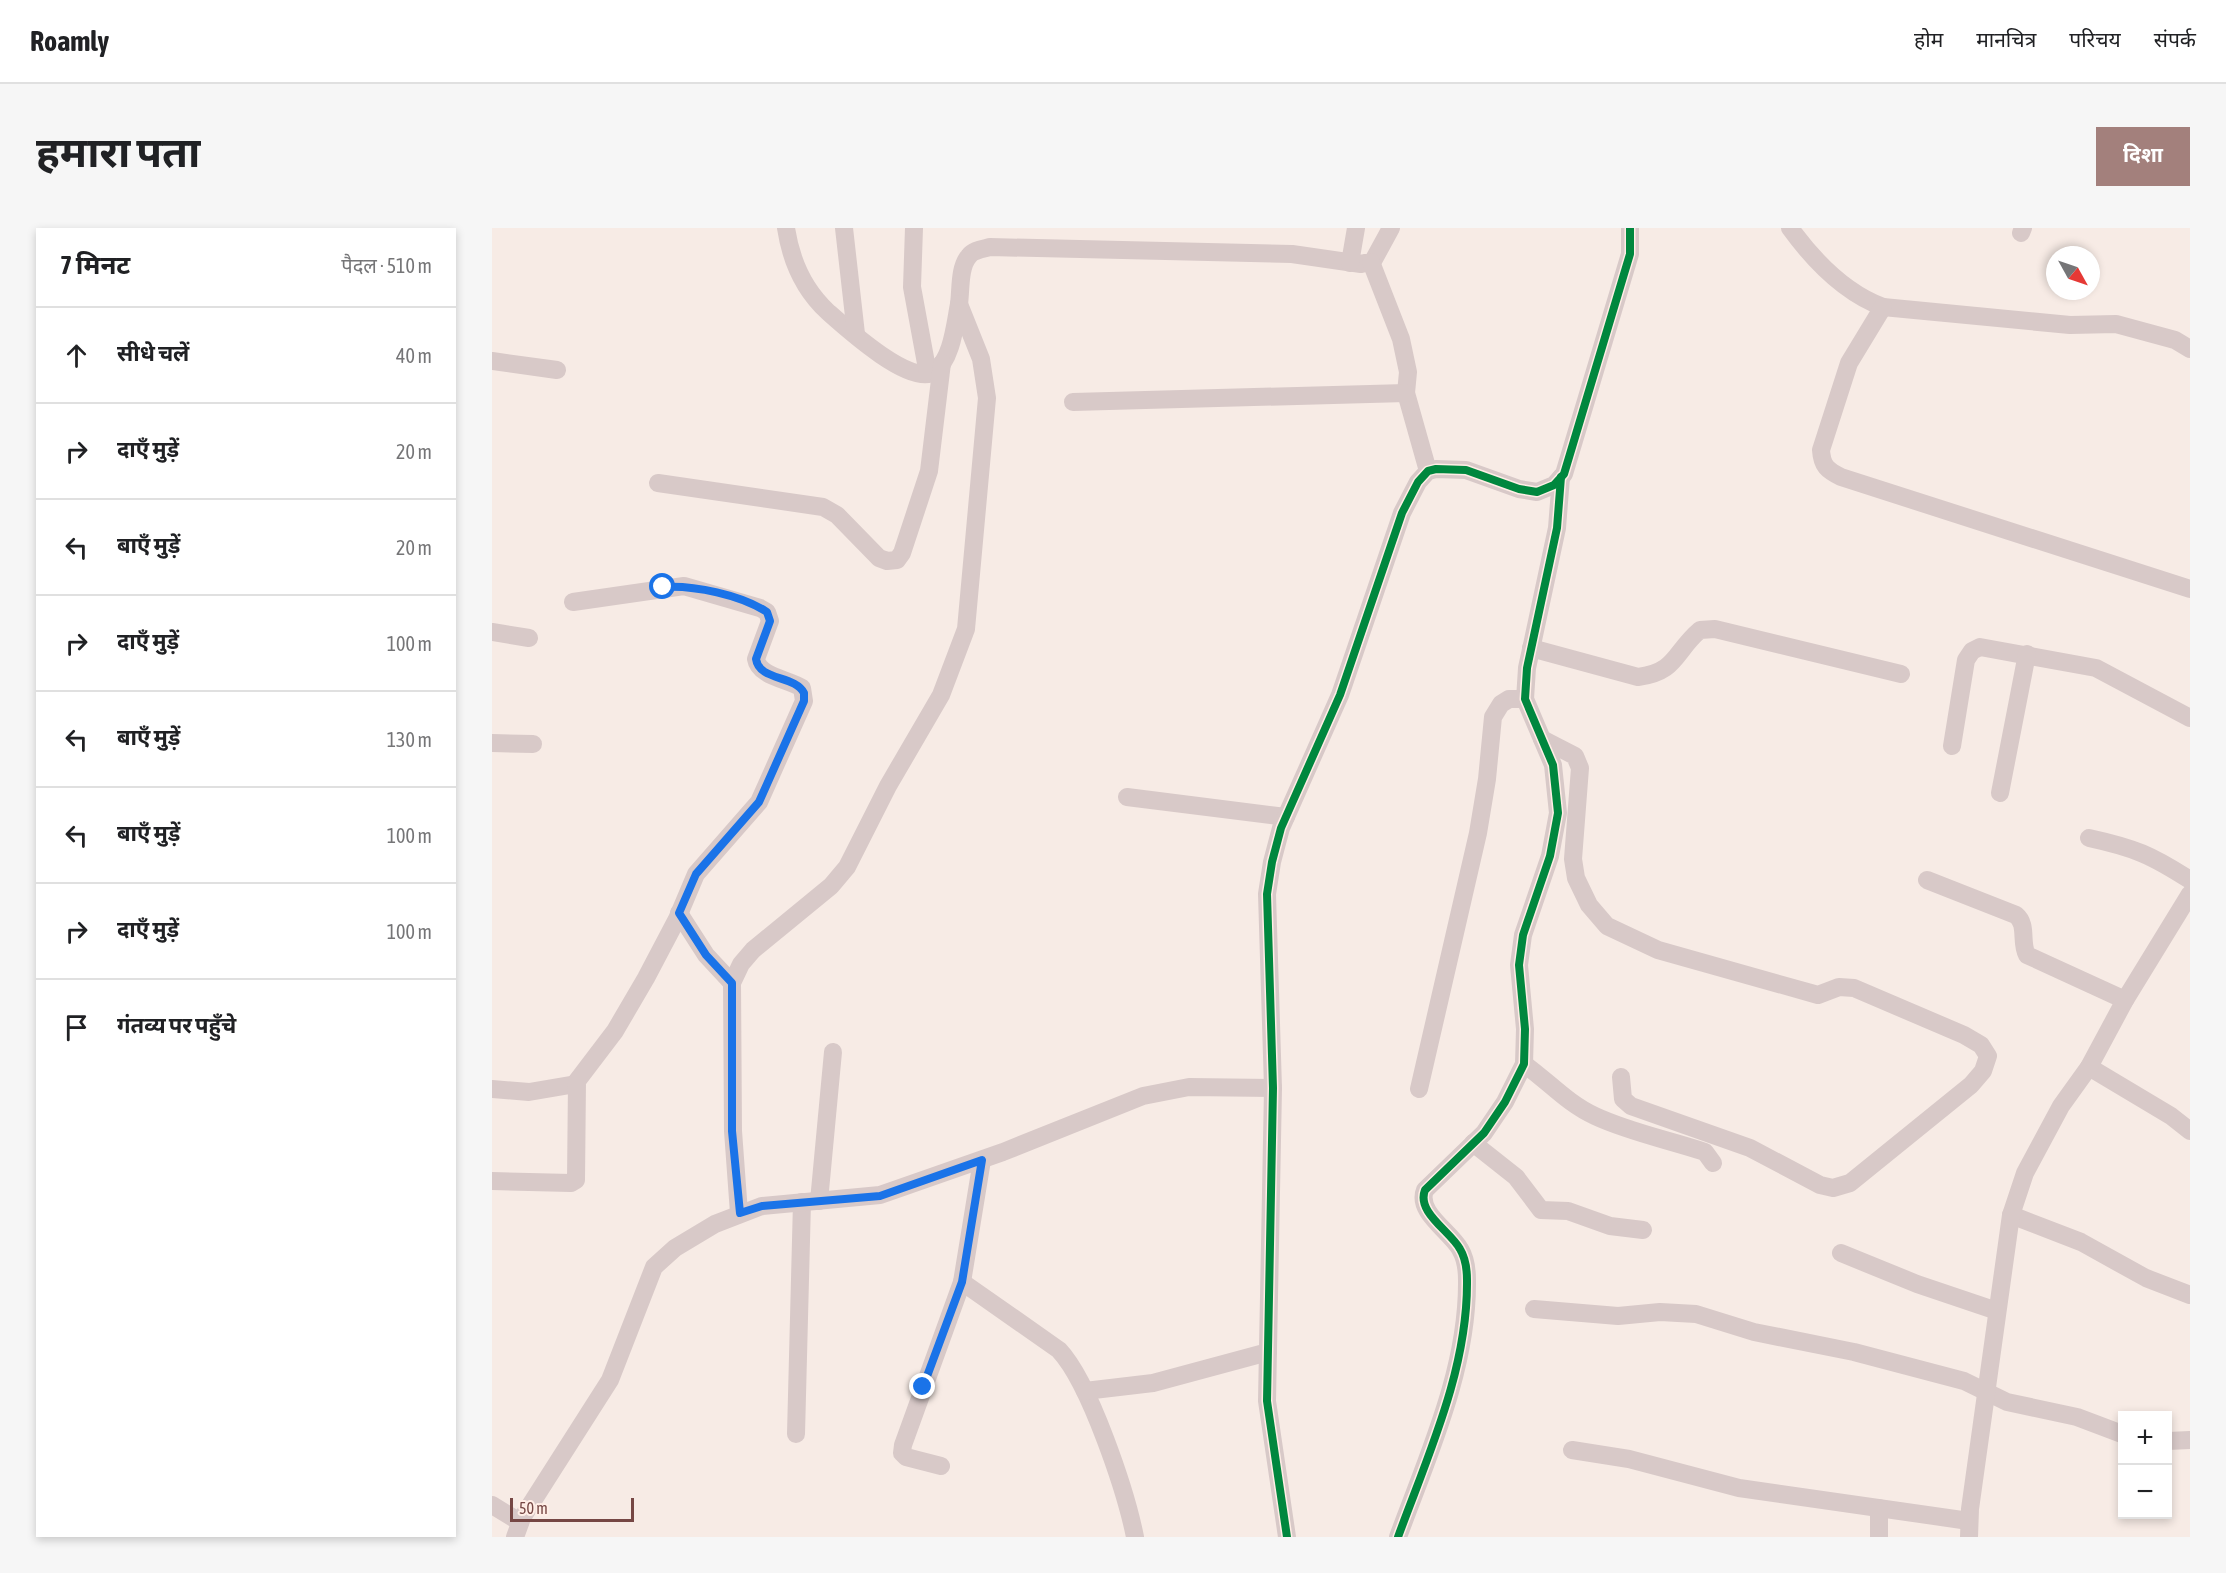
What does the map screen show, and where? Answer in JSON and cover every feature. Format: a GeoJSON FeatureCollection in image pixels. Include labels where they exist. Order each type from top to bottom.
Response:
{"type":"FeatureCollection","features":[{"type":"Feature","properties":{"kind":"street"},"geometry":{"type":"LineString","coordinates":[[786,228],[794,265],[806,287],[827,311],[897,366],[920,376],[935,368]]}},
{"type":"Feature","properties":{"kind":"street"},"geometry":{"type":"LineString","coordinates":[[844,228],[856,334]]}},
{"type":"Feature","properties":{"kind":"street"},"geometry":{"type":"LineString","coordinates":[[914,228],[912,287],[935,368]]}},
{"type":"Feature","properties":{"kind":"street"},"geometry":{"type":"LineString","coordinates":[[1350,263],[1356,228]]}},
{"type":"Feature","properties":{"kind":"street"},"geometry":{"type":"LineString","coordinates":[[1371,262],[1391,228]]}},
{"type":"Feature","properties":{"kind":"street"},"geometry":{"type":"LineString","coordinates":[[1790,228],[1836,278],[1866,300],[1883,307],[2070,325],[2116,324],[2175,340],[2190,349]]}},
{"type":"Feature","properties":{"kind":"street"},"geometry":{"type":"LineString","coordinates":[[1287,1537],[1267,1401],[1272,1088],[1268,894],[1272,862],[1286,817],[1340,695],[1402,513],[1418,482],[1428,471],[1466,470],[1519,489],[1537,492],[1546,490],[1561,477],[1567,468],[1630,254],[1632,229]]}},
{"type":"Feature","properties":{"kind":"street"},"geometry":{"type":"LineString","coordinates":[[658,483],[823,507],[837,515],[879,558],[887,561],[897,560],[902,553],[928,471],[935,368],[959,304],[964,269],[969,256],[990,247],[1292,254],[1350,263],[1371,262]]}},
{"type":"Feature","properties":{"kind":"street"},"geometry":{"type":"LineString","coordinates":[[1371,262],[1401,339],[1408,372],[1406,393],[1428,471]]}},
{"type":"Feature","properties":{"kind":"street"},"geometry":{"type":"LineString","coordinates":[[740,1213],[732,1131],[732,983],[741,964],[753,950],[831,886],[847,867],[888,786],[941,695],[966,629],[987,398],[981,359],[959,304]]}},
{"type":"Feature","properties":{"kind":"street"},"geometry":{"type":"LineString","coordinates":[[1883,307],[1849,363],[1821,450],[1822,463],[1827,470],[1841,477],[2190,589]]}},
{"type":"Feature","properties":{"kind":"street"},"geometry":{"type":"LineString","coordinates":[[492,361],[557,370]]}},
{"type":"Feature","properties":{"kind":"street"},"geometry":{"type":"LineString","coordinates":[[1073,402],[1406,393]]}},
{"type":"Feature","properties":{"kind":"street"},"geometry":{"type":"LineString","coordinates":[[1398,1537],[1455,1371],[1467,1290],[1467,1271],[1460,1249],[1426,1209],[1423,1196],[1425,1190],[1484,1133],[1505,1102],[1524,1064],[1525,1029],[1519,965],[1523,934],[1550,856],[1558,813],[1553,765],[1525,699],[1531,648],[1557,528],[1561,477]]}},
{"type":"Feature","properties":{"kind":"street"},"geometry":{"type":"LineString","coordinates":[[492,1181],[571,1184],[576,1180],[576,1084],[615,1031],[679,913],[696,874],[759,802],[804,701],[804,693],[798,685],[763,670],[757,665],[756,659],[770,621],[767,612],[760,608],[684,586],[573,602]]}},
{"type":"Feature","properties":{"kind":"street"},"geometry":{"type":"LineString","coordinates":[[1531,648],[1613,673],[1638,677],[1656,675],[1670,666],[1690,638],[1700,630],[1715,629],[1900,674]]}},
{"type":"Feature","properties":{"kind":"street"},"geometry":{"type":"LineString","coordinates":[[492,632],[529,638]]}},
{"type":"Feature","properties":{"kind":"street"},"geometry":{"type":"LineString","coordinates":[[1952,746],[1966,660],[1972,651],[1980,647],[2096,668],[2190,718]]}},
{"type":"Feature","properties":{"kind":"street"},"geometry":{"type":"LineString","coordinates":[[2000,793],[2027,654]]}},
{"type":"Feature","properties":{"kind":"street"},"geometry":{"type":"LineString","coordinates":[[1419,1089],[1478,833],[1488,779],[1493,717],[1501,704],[1509,699],[1525,699]]}},
{"type":"Feature","properties":{"kind":"street"},"geometry":{"type":"LineString","coordinates":[[1542,739],[1575,756],[1580,768],[1573,859],[1576,878],[1589,905],[1607,926],[1658,950],[1818,995],[1839,987],[1854,988],[1964,1035],[1980,1045],[1988,1056],[1983,1071],[1971,1085],[1850,1183],[1833,1188],[1820,1185],[1750,1148],[1631,1106],[1623,1099],[1621,1077]]}},
{"type":"Feature","properties":{"kind":"street"},"geometry":{"type":"LineString","coordinates":[[492,743],[533,744]]}},
{"type":"Feature","properties":{"kind":"street"},"geometry":{"type":"LineString","coordinates":[[1127,797],[1286,817]]}},
{"type":"Feature","properties":{"kind":"street"},"geometry":{"type":"LineString","coordinates":[[2090,838],[2142,851],[2190,880]]}},
{"type":"Feature","properties":{"kind":"street"},"geometry":{"type":"LineString","coordinates":[[1928,880],[2016,915],[2023,926],[2024,949],[2027,955],[2125,1000]]}},
{"type":"Feature","properties":{"kind":"street"},"geometry":{"type":"LineString","coordinates":[[1572,1450],[1629,1459],[1739,1488],[1879,1508],[1969,1529],[2011,1215],[2025,1173],[2061,1106],[2089,1067],[2125,1000],[2183,918],[2190,894]]}},
{"type":"Feature","properties":{"kind":"street"},"geometry":{"type":"LineString","coordinates":[[679,913],[706,955],[732,983]]}},
{"type":"Feature","properties":{"kind":"street"},"geometry":{"type":"LineString","coordinates":[[796,1434],[811,1202],[833,1052]]}},
{"type":"Feature","properties":{"kind":"street"},"geometry":{"type":"LineString","coordinates":[[1524,1064],[1572,1103],[1595,1116],[1705,1152],[1713,1163]]}},
{"type":"Feature","properties":{"kind":"street"},"geometry":{"type":"LineString","coordinates":[[2089,1067],[2171,1116],[2190,1131]]}},
{"type":"Feature","properties":{"kind":"street"},"geometry":{"type":"LineString","coordinates":[[492,1089],[529,1092],[576,1084]]}},
{"type":"Feature","properties":{"kind":"street"},"geometry":{"type":"LineString","coordinates":[[492,1504],[518,1529],[610,1380],[654,1267],[675,1248],[715,1224],[762,1206],[880,1196],[982,1160],[1143,1096],[1189,1087],[1272,1088]]}},
{"type":"Feature","properties":{"kind":"street"},"geometry":{"type":"LineString","coordinates":[[1473,1143],[1516,1177],[1541,1210],[1568,1211],[1610,1226],[1643,1230]]}},
{"type":"Feature","properties":{"kind":"street"},"geometry":{"type":"LineString","coordinates":[[941,1466],[906,1457],[902,1453],[903,1445],[962,1282],[982,1160]]}},
{"type":"Feature","properties":{"kind":"street"},"geometry":{"type":"LineString","coordinates":[[2011,1215],[2081,1242],[2146,1278],[2190,1295]]}},
{"type":"Feature","properties":{"kind":"street"},"geometry":{"type":"LineString","coordinates":[[1841,1253],[1917,1284],[1997,1311]]}},
{"type":"Feature","properties":{"kind":"street"},"geometry":{"type":"LineString","coordinates":[[962,1282],[1059,1350],[1069,1361],[1085,1391],[1129,1506],[1135,1537]]}},
{"type":"Feature","properties":{"kind":"street"},"geometry":{"type":"LineString","coordinates":[[1534,1309],[1618,1316],[1660,1312],[1696,1314],[1754,1332],[1854,1352],[1964,1381],[1988,1390],[2007,1402],[2077,1417],[2118,1432]]}},
{"type":"Feature","properties":{"kind":"street"},"geometry":{"type":"LineString","coordinates":[[1085,1391],[1153,1383],[1268,1352]]}},
{"type":"Feature","properties":{"kind":"street"},"geometry":{"type":"LineString","coordinates":[[2172,1441],[2190,1440]]}},
{"type":"Feature","properties":{"kind":"street"},"geometry":{"type":"LineString","coordinates":[[1878,1537],[1879,1508]]}},
{"type":"Feature","properties":{"kind":"cycle path"},"geometry":{"type":"LineString","coordinates":[[1287,1537],[1267,1401],[1273,1088],[1267,894],[1272,862],[1281,828],[1340,695],[1402,513],[1418,482],[1428,471],[1466,470],[1519,489],[1537,492],[1554,485],[1564,474],[1630,254],[1630,228]]}},
{"type":"Feature","properties":{"kind":"cycle path"},"geometry":{"type":"LineString","coordinates":[[1398,1537],[1454,1379],[1466,1313],[1467,1276],[1464,1257],[1455,1242],[1429,1214],[1425,1206],[1425,1190],[1484,1133],[1505,1102],[1524,1064],[1525,1029],[1519,965],[1523,935],[1550,856],[1558,813],[1553,765],[1525,699],[1527,668],[1557,528],[1561,477]]}},
{"type":"Feature","properties":{"kind":"route"},"geometry":{"type":"LineString","coordinates":[[663,587],[684,586],[714,592],[767,612],[770,621],[756,659],[757,665],[763,670],[798,685],[804,693],[804,701],[759,802],[696,874],[679,913],[706,955],[732,983],[732,1131],[740,1213],[762,1206],[880,1196],[982,1160],[967,1263],[959,1294],[923,1387]]}}]}
